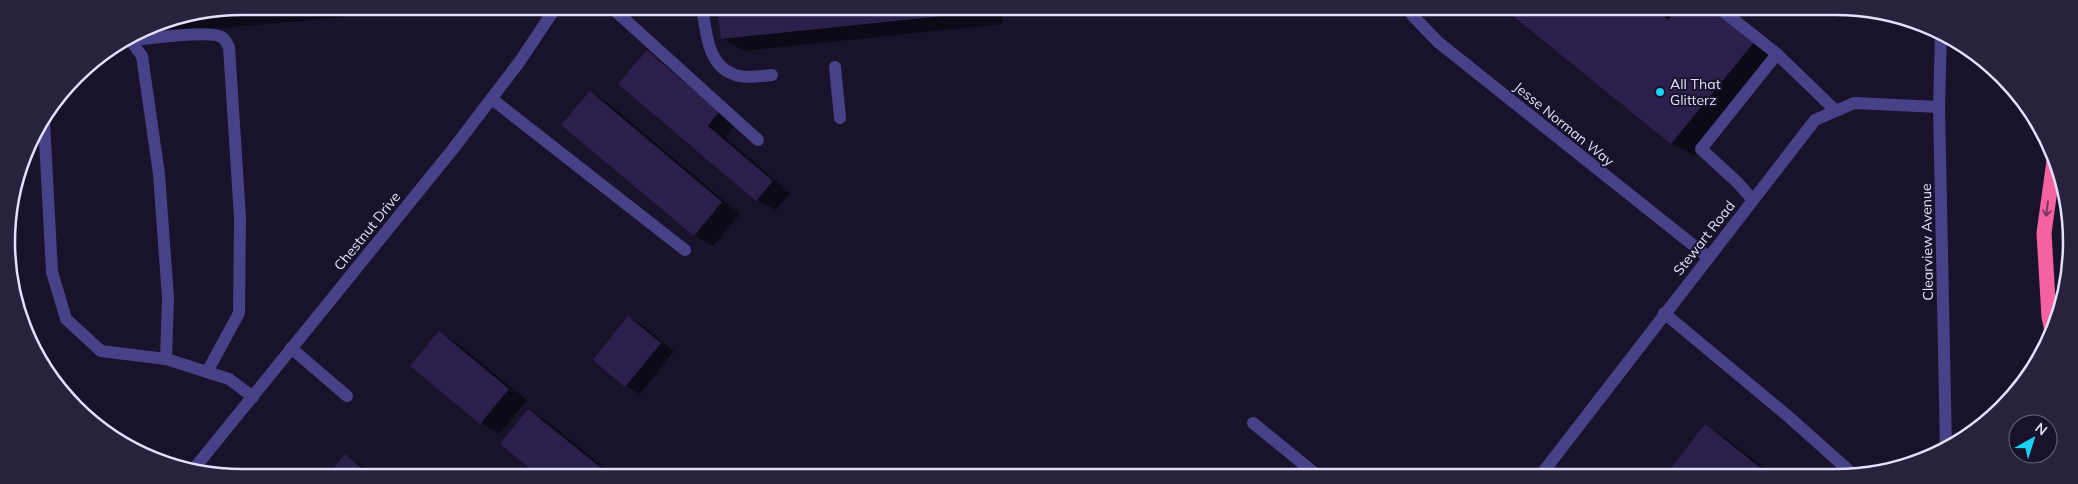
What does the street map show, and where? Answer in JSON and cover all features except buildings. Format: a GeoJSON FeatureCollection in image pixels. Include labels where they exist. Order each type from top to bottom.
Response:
{"type":"FeatureCollection","features":[{"type":"Feature","properties":{"kind":"highway"},"geometry":{"type":"LineString","coordinates":[[2049,319],[2044,233],[2052,173]]}},
{"type":"Feature","properties":{"kind":"street","name":"Chestnut Drive"},"geometry":{"type":"LineString","coordinates":[[197,465],[453,149],[492,98],[550,15]]}},
{"type":"Feature","properties":{"kind":"street"},"geometry":{"type":"LineString","coordinates":[[620,15],[758,140]]}},
{"type":"Feature","properties":{"kind":"street"},"geometry":{"type":"LineString","coordinates":[[703,15],[708,43],[718,64],[733,74],[752,77],[772,75]]}},
{"type":"Feature","properties":{"kind":"street","name":"Jesse Norman Way"},"geometry":{"type":"LineString","coordinates":[[1412,15],[1438,42],[1708,257]]}},
{"type":"Feature","properties":{"kind":"street"},"geometry":{"type":"LineString","coordinates":[[1728,15],[1777,54],[1836,111]]}},
{"type":"Feature","properties":{"kind":"street"},"geometry":{"type":"LineString","coordinates":[[141,38],[213,34],[224,38],[229,47],[240,217],[240,313],[207,372]]}},
{"type":"Feature","properties":{"kind":"street","name":"Clearview Avenue"},"geometry":{"type":"LineString","coordinates":[[1941,40],[1940,107],[1946,441]]}},
{"type":"Feature","properties":{"kind":"street"},"geometry":{"type":"LineString","coordinates":[[132,43],[142,56],[159,174],[168,298],[166,359]]}},
{"type":"Feature","properties":{"kind":"street"},"geometry":{"type":"LineString","coordinates":[[1753,200],[1737,182],[1701,149],[1777,54]]}},
{"type":"Feature","properties":{"kind":"street"},"geometry":{"type":"LineString","coordinates":[[835,67],[840,118]]}},
{"type":"Feature","properties":{"kind":"street"},"geometry":{"type":"LineString","coordinates":[[492,98],[685,250]]}},
{"type":"Feature","properties":{"kind":"street","name":"Stewart Road"},"geometry":{"type":"LineString","coordinates":[[1545,469],[1815,120],[1854,103],[1940,107]]}},
{"type":"Feature","properties":{"kind":"street"},"geometry":{"type":"LineString","coordinates":[[44,129],[52,272],[66,319],[100,351],[166,359],[229,379],[253,397]]}},
{"type":"Feature","properties":{"kind":"street"},"geometry":{"type":"LineString","coordinates":[[1664,313],[1789,417],[1847,469]]}},
{"type":"Feature","properties":{"kind":"street"},"geometry":{"type":"LineString","coordinates":[[291,348],[347,396]]}},
{"type":"Feature","properties":{"kind":"street"},"geometry":{"type":"LineString","coordinates":[[1253,423],[1309,469]]}},
{"type":"Feature","properties":{"kind":"place","name":"All That Glitterz"},"geometry":{"type":"Point","coordinates":[1660,92]}}]}
